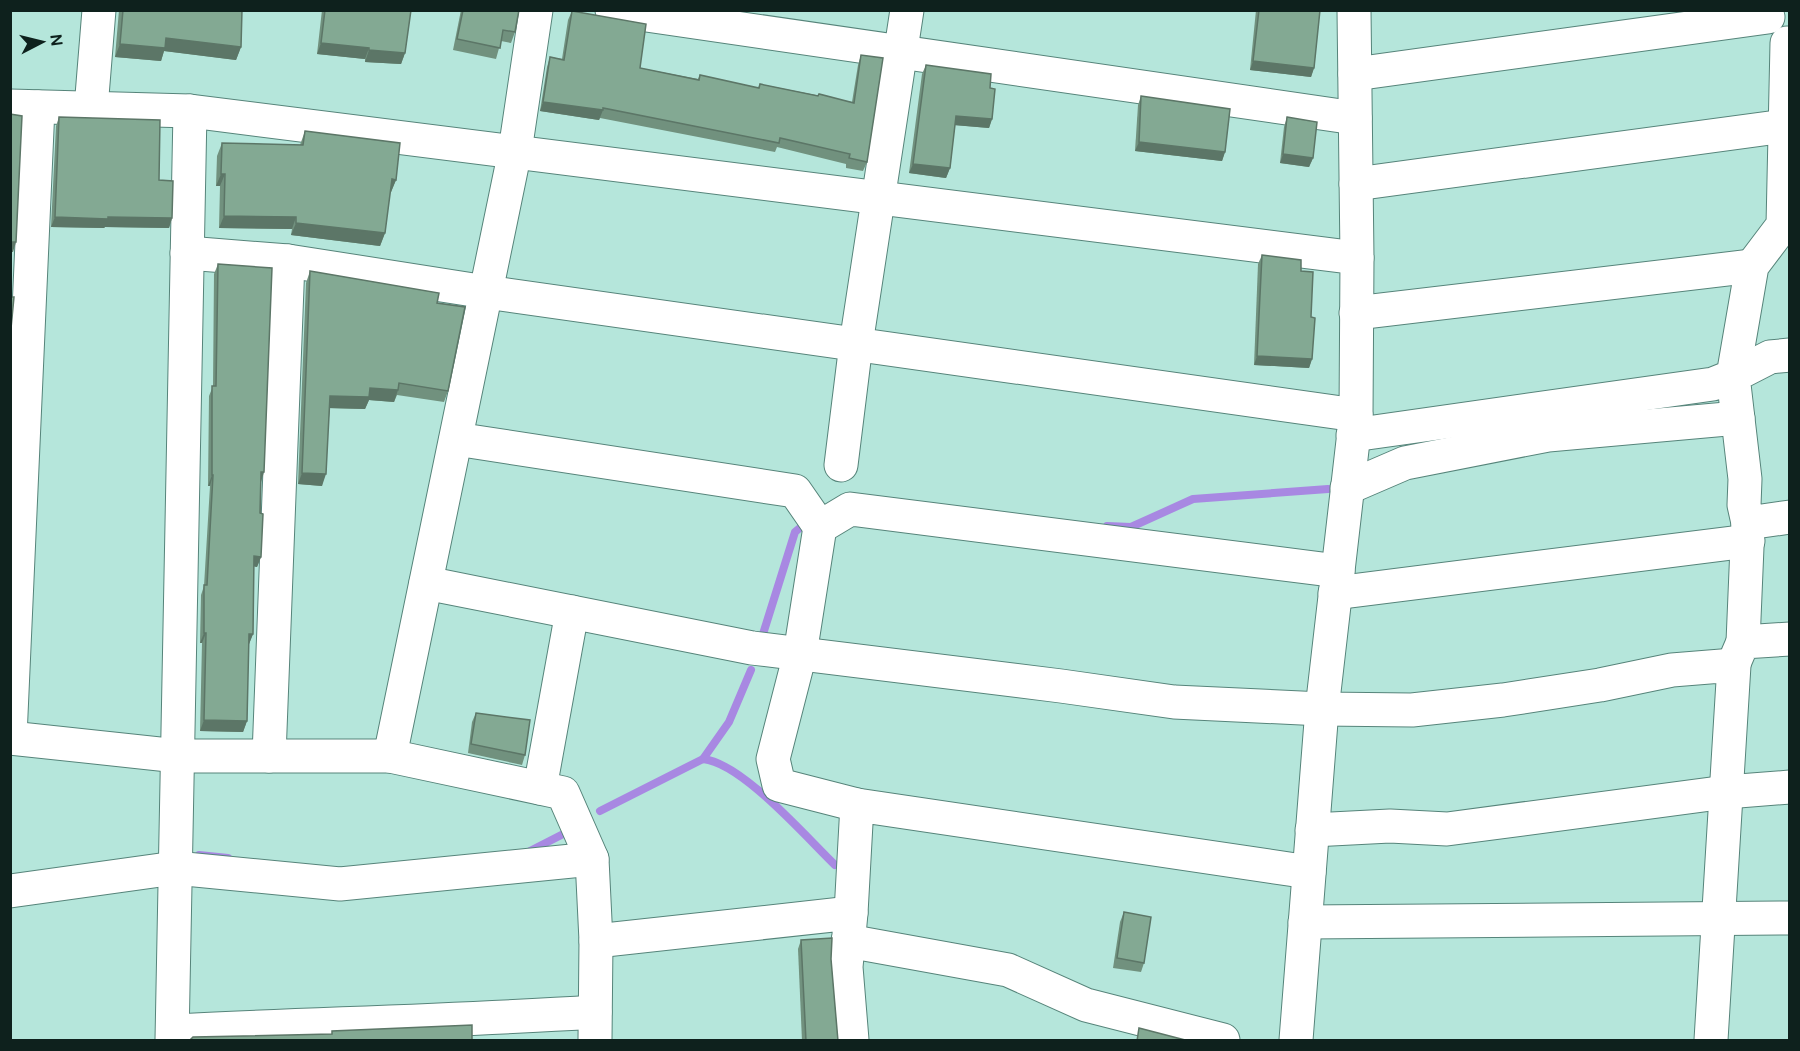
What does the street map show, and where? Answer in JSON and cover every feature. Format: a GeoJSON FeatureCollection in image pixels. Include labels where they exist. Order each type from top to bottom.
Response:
{"type":"FeatureCollection","features":[{"type":"Feature","properties":{"kind":"street"},"geometry":{"type":"LineString","coordinates":[[90,108],[99,10]]}},
{"type":"Feature","properties":{"kind":"street"},"geometry":{"type":"LineString","coordinates":[[390,756],[515,151],[536,10]]}},
{"type":"Feature","properties":{"kind":"street"},"geometry":{"type":"LineString","coordinates":[[612,10],[1355,118]]}},
{"type":"Feature","properties":{"kind":"street"},"geometry":{"type":"LineString","coordinates":[[842,465],[856,344],[907,10]]}},
{"type":"Feature","properties":{"kind":"street"},"geometry":{"type":"LineString","coordinates":[[1296,1041],[1322,709],[1354,425],[1357,258],[1354,10]]}},
{"type":"Feature","properties":{"kind":"street"},"geometry":{"type":"LineString","coordinates":[[1355,74],[1767,14],[1770,29],[1788,43],[1784,126],[1786,224],[1752,266],[1736,393],[1748,532],[1726,792],[1711,1041]]}},
{"type":"Feature","properties":{"kind":"street"},"geometry":{"type":"LineString","coordinates":[[190,111],[178,756],[172,1036],[344,1022],[463,1020],[595,1026],[596,940],[591,859],[563,793],[390,756],[178,756],[10,738],[24,106],[190,111],[1357,258]]}},
{"type":"Feature","properties":{"kind":"street"},"geometry":{"type":"LineString","coordinates":[[1356,184],[1784,126]]}},
{"type":"Feature","properties":{"kind":"street"},"geometry":{"type":"LineString","coordinates":[[187,253],[288,261],[486,292],[856,344],[1354,425],[1713,384],[1736,393]]}},
{"type":"Feature","properties":{"kind":"street"},"geometry":{"type":"LineString","coordinates":[[269,756],[288,261]]}},
{"type":"Feature","properties":{"kind":"street"},"geometry":{"type":"LineString","coordinates":[[1356,313],[1752,266]]}},
{"type":"Feature","properties":{"kind":"street"},"geometry":{"type":"LineString","coordinates":[[1347,488],[1405,464],[1736,393],[1780,356]]}},
{"type":"Feature","properties":{"kind":"street"},"geometry":{"type":"LineString","coordinates":[[456,439],[795,491],[820,527],[800,654],[773,759],[779,784],[857,805],[1309,872]]}},
{"type":"Feature","properties":{"kind":"street"},"geometry":{"type":"LineString","coordinates":[[820,527],[850,509],[1336,582],[1748,532],[1790,517]]}},
{"type":"Feature","properties":{"kind":"street"},"geometry":{"type":"LineString","coordinates":[[426,583],[752,648],[1174,702],[1322,709],[1412,710],[1600,686],[1738,654],[1790,639]]}},
{"type":"Feature","properties":{"kind":"street"},"geometry":{"type":"LineString","coordinates":[[540,788],[572,612]]}},
{"type":"Feature","properties":{"kind":"street"},"geometry":{"type":"LineString","coordinates":[[1312,830],[1390,826],[1447,829],[1726,792],[1790,787]]}},
{"type":"Feature","properties":{"kind":"street"},"geometry":{"type":"LineString","coordinates":[[852,1041],[846,967],[857,805]]}},
{"type":"Feature","properties":{"kind":"street"},"geometry":{"type":"LineString","coordinates":[[10,891],[175,868],[340,884],[591,859]]}},
{"type":"Feature","properties":{"kind":"street"},"geometry":{"type":"LineString","coordinates":[[1305,922],[1790,918]]}},
{"type":"Feature","properties":{"kind":"street"},"geometry":{"type":"LineString","coordinates":[[596,940],[850,927],[1008,970],[1086,1005],[1223,1041]]}},
{"type":"Feature","properties":{"kind":"building"},"geometry":{"type":"Polygon","coordinates":[[[123,10],[242,10],[241,47],[166,38],[165,48],[120,44],[123,10]]]}},
{"type":"Feature","properties":{"kind":"building"},"geometry":{"type":"Polygon","coordinates":[[[325,10],[411,10],[405,53],[321,43],[325,10]]]}},
{"type":"Feature","properties":{"kind":"building"},"geometry":{"type":"Polygon","coordinates":[[[463,10],[519,10],[515,32],[503,30],[500,48],[457,39],[463,10]]]}},
{"type":"Feature","properties":{"kind":"building"},"geometry":{"type":"Polygon","coordinates":[[[1259,10],[1320,10],[1314,68],[1253,61],[1259,10]]]}},
{"type":"Feature","properties":{"kind":"building"},"geometry":{"type":"Polygon","coordinates":[[[572,11],[646,24],[640,68],[699,80],[700,75],[759,88],[760,84],[818,96],[819,94],[854,103],[861,55],[883,58],[867,162],[849,158],[850,154],[780,138],[779,143],[603,108],[603,110],[543,102],[550,57],[564,60],[572,11]]]}},
{"type":"Feature","properties":{"kind":"building"},"geometry":{"type":"Polygon","coordinates":[[[926,65],[991,74],[990,88],[995,89],[992,119],[956,116],[950,168],[913,164],[926,65]]]}},
{"type":"Feature","properties":{"kind":"building"},"geometry":{"type":"Polygon","coordinates":[[[1141,96],[1230,109],[1225,152],[1139,142],[1141,96]]]}},
{"type":"Feature","properties":{"kind":"building"},"geometry":{"type":"Polygon","coordinates":[[[10,114],[22,116],[16,242],[10,242],[10,114]]]}},
{"type":"Feature","properties":{"kind":"building"},"geometry":{"type":"Polygon","coordinates":[[[59,117],[160,120],[159,180],[173,181],[172,218],[55,217],[59,117]]]}},
{"type":"Feature","properties":{"kind":"building"},"geometry":{"type":"Polygon","coordinates":[[[1287,117],[1317,122],[1313,158],[1283,154],[1287,117]]]}},
{"type":"Feature","properties":{"kind":"building"},"geometry":{"type":"Polygon","coordinates":[[[305,131],[400,143],[396,180],[392,179],[385,233],[296,223],[296,217],[224,216],[225,174],[221,174],[222,143],[303,145],[305,131]]]}},
{"type":"Feature","properties":{"kind":"building"},"geometry":{"type":"Polygon","coordinates":[[[1262,255],[1301,260],[1301,271],[1313,272],[1311,317],[1315,318],[1312,359],[1257,356],[1262,255]]]}},
{"type":"Feature","properties":{"kind":"building"},"geometry":{"type":"Polygon","coordinates":[[[218,264],[272,268],[264,472],[261,472],[260,513],[263,514],[261,557],[254,556],[253,634],[249,634],[247,721],[204,720],[206,633],[204,633],[204,585],[207,585],[213,475],[212,386],[216,386],[218,264]]]}},
{"type":"Feature","properties":{"kind":"building"},"geometry":{"type":"Polygon","coordinates":[[[310,271],[439,293],[437,303],[465,307],[448,391],[399,383],[398,390],[370,388],[369,397],[330,396],[326,474],[302,473],[310,271]]]}},
{"type":"Feature","properties":{"kind":"building"},"geometry":{"type":"Polygon","coordinates":[[[10,297],[14,297],[10,339],[10,297]]]}},
{"type":"Feature","properties":{"kind":"building"},"geometry":{"type":"Polygon","coordinates":[[[476,713],[530,720],[525,755],[471,744],[476,713]]]}},
{"type":"Feature","properties":{"kind":"building"},"geometry":{"type":"Polygon","coordinates":[[[1124,912],[1151,917],[1144,963],[1117,958],[1124,912]]]}},
{"type":"Feature","properties":{"kind":"building"},"geometry":{"type":"Polygon","coordinates":[[[832,938],[831,959],[838,1041],[806,1041],[801,940],[832,938]]]}},
{"type":"Feature","properties":{"kind":"building"},"geometry":{"type":"Polygon","coordinates":[[[472,1025],[472,1041],[189,1041],[193,1037],[332,1034],[332,1031],[472,1025]]]}},
{"type":"Feature","properties":{"kind":"building"},"geometry":{"type":"Polygon","coordinates":[[[1139,1028],[1189,1041],[1137,1041],[1139,1028]]]}},
{"type":"Feature","properties":{"kind":"waterway"},"geometry":{"type":"LineString","coordinates":[[1107,526],[1131,527],[1193,499],[1328,489]]}},
{"type":"Feature","properties":{"kind":"waterway"},"geometry":{"type":"LineString","coordinates":[[763,634],[795,532],[807,522]]}},
{"type":"Feature","properties":{"kind":"waterway"},"geometry":{"type":"LineString","coordinates":[[703,759],[729,722],[751,670]]}},
{"type":"Feature","properties":{"kind":"waterway"},"geometry":{"type":"LineString","coordinates":[[600,811],[703,759],[736,773],[754,787],[835,865]]}},
{"type":"Feature","properties":{"kind":"waterway"},"geometry":{"type":"LineString","coordinates":[[530,851],[571,830]]}},
{"type":"Feature","properties":{"kind":"waterway"},"geometry":{"type":"LineString","coordinates":[[199,855],[228,858]]}}]}
